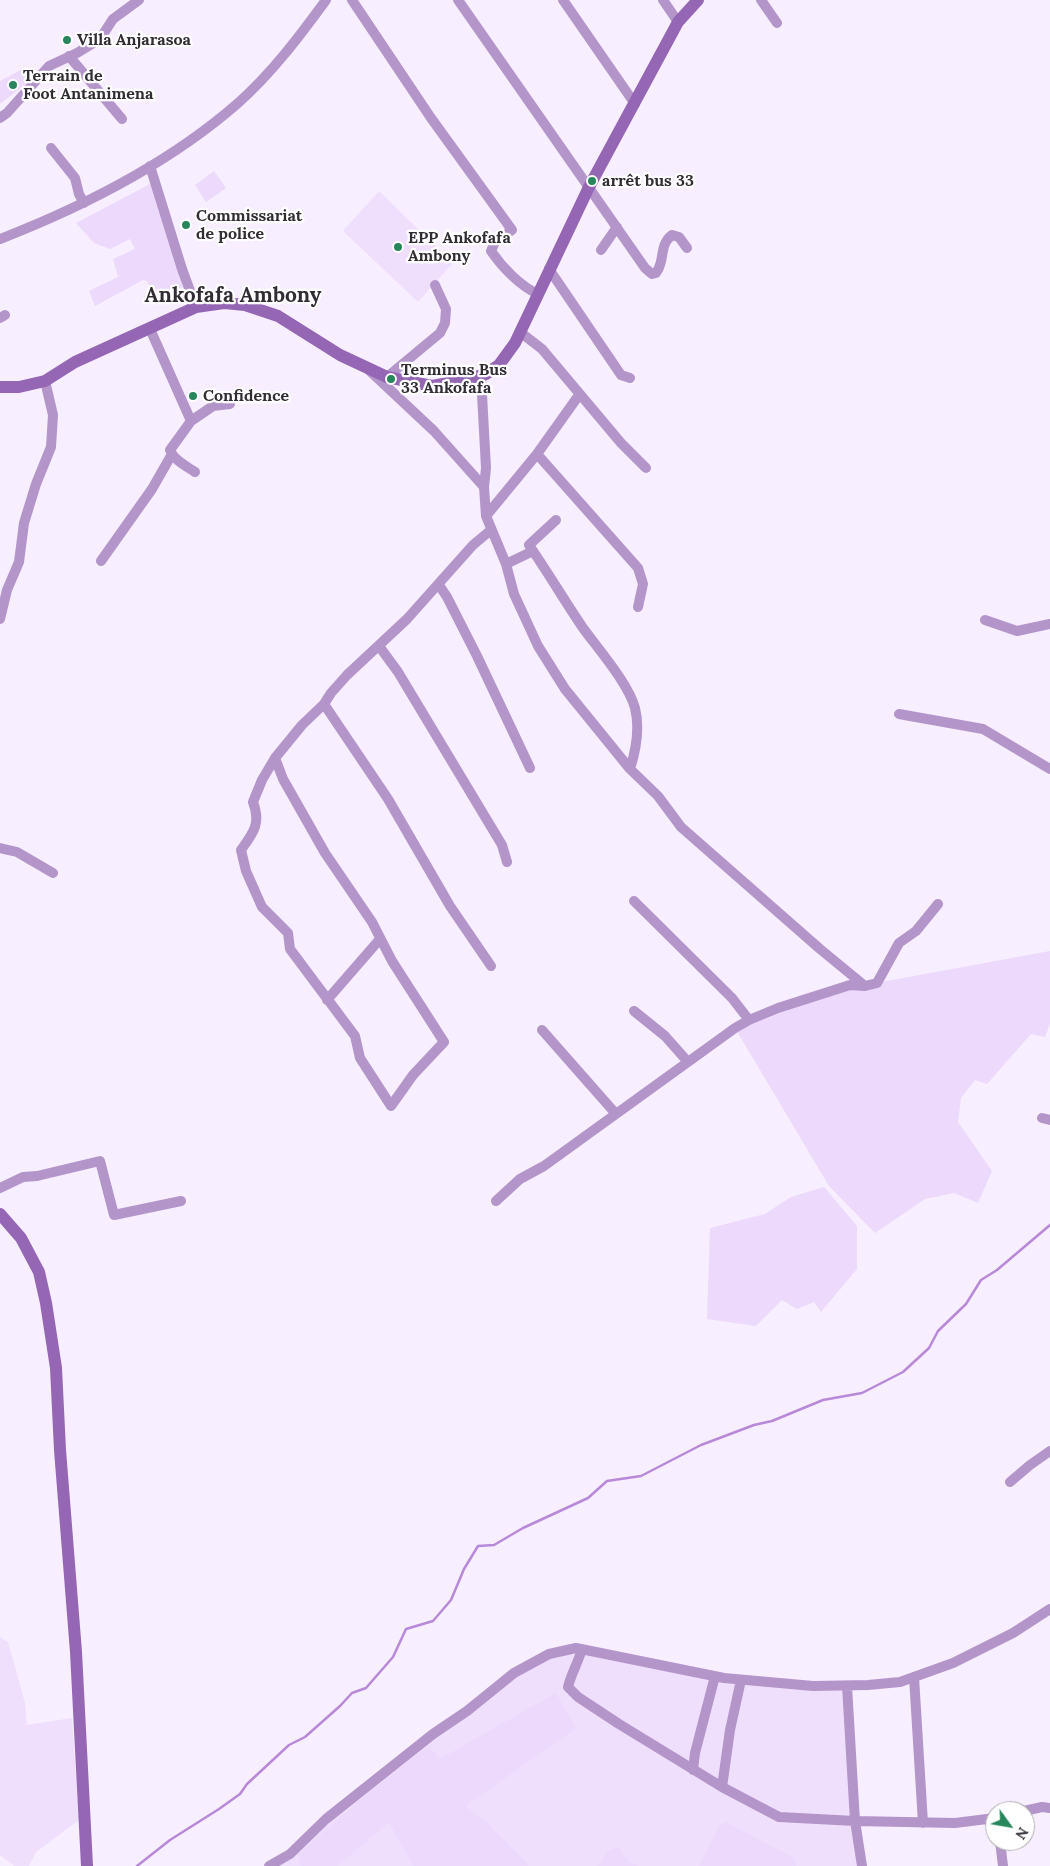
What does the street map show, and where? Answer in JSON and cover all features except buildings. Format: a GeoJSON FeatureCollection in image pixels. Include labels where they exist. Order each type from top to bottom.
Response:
{"type":"FeatureCollection","features":[{"type":"Feature","properties":{"kind":"street"},"geometry":{"type":"LineString","coordinates":[[0,118],[49,66],[100,39],[113,19],[139,0]]}},
{"type":"Feature","properties":{"kind":"street"},"geometry":{"type":"LineString","coordinates":[[0,239],[84,203],[196,138],[238,103],[267,74],[304,30],[326,0]]}},
{"type":"Feature","properties":{"kind":"street"},"geometry":{"type":"LineString","coordinates":[[352,0],[431,118],[512,230],[495,242],[491,251],[527,290],[538,294]]}},
{"type":"Feature","properties":{"kind":"street"},"geometry":{"type":"LineString","coordinates":[[458,0],[645,268],[652,274],[656,273],[660,268],[664,242],[672,235],[678,237],[687,248]]}},
{"type":"Feature","properties":{"kind":"street"},"geometry":{"type":"LineString","coordinates":[[563,0],[635,104]]}},
{"type":"Feature","properties":{"kind":"street"},"geometry":{"type":"LineString","coordinates":[[663,0],[678,22]]}},
{"type":"Feature","properties":{"kind":"street"},"geometry":{"type":"LineString","coordinates":[[0,386],[19,387],[45,380],[75,362],[196,307],[224,303],[245,305],[278,316],[340,355],[387,376],[432,386],[481,376],[499,365],[515,343],[589,187],[678,22],[698,0]]}},
{"type":"Feature","properties":{"kind":"street"},"geometry":{"type":"LineString","coordinates":[[761,0],[777,23]]}},
{"type":"Feature","properties":{"kind":"street"},"geometry":{"type":"LineString","coordinates":[[69,56],[122,118]]}},
{"type":"Feature","properties":{"kind":"street"},"geometry":{"type":"LineString","coordinates":[[51,148],[75,178],[79,194],[84,203]]}},
{"type":"Feature","properties":{"kind":"street"},"geometry":{"type":"LineString","coordinates":[[150,166],[182,269],[196,307]]}},
{"type":"Feature","properties":{"kind":"street"},"geometry":{"type":"LineString","coordinates":[[601,250],[617,227]]}},
{"type":"Feature","properties":{"kind":"street"},"geometry":{"type":"LineString","coordinates":[[549,269],[620,375],[630,378]]}},
{"type":"Feature","properties":{"kind":"street"},"geometry":{"type":"LineString","coordinates":[[387,376],[440,334],[445,323],[446,309],[435,285]]}},
{"type":"Feature","properties":{"kind":"street"},"geometry":{"type":"LineString","coordinates":[[150,329],[191,421]]}},
{"type":"Feature","properties":{"kind":"street"},"geometry":{"type":"LineString","coordinates":[[520,332],[542,349],[579,395],[621,443],[646,468]]}},
{"type":"Feature","properties":{"kind":"street"},"geometry":{"type":"LineString","coordinates":[[364,366],[434,431],[484,488]]}},
{"type":"Feature","properties":{"kind":"street"},"geometry":{"type":"LineString","coordinates":[[481,376],[486,468],[484,488],[486,516],[506,564],[514,594],[538,646],[565,689],[630,769],[658,796],[681,827],[865,986]]}},
{"type":"Feature","properties":{"kind":"street"},"geometry":{"type":"LineString","coordinates":[[0,619],[7,590],[19,562],[24,523],[36,484],[51,447],[53,415],[45,380]]}},
{"type":"Feature","properties":{"kind":"street"},"geometry":{"type":"LineString","coordinates":[[486,516],[537,454],[579,395]]}},
{"type":"Feature","properties":{"kind":"street"},"geometry":{"type":"LineString","coordinates":[[195,472],[172,454],[170,450],[191,421],[213,406],[230,404]]}},
{"type":"Feature","properties":{"kind":"street"},"geometry":{"type":"LineString","coordinates":[[101,561],[152,488],[172,454]]}},
{"type":"Feature","properties":{"kind":"street"},"geometry":{"type":"LineString","coordinates":[[537,454],[638,568],[643,584],[638,607]]}},
{"type":"Feature","properties":{"kind":"street"},"geometry":{"type":"LineString","coordinates":[[556,520],[529,545],[580,623],[624,685],[634,708],[637,729],[634,756],[630,769]]}},
{"type":"Feature","properties":{"kind":"street"},"geometry":{"type":"LineString","coordinates":[[275,758],[283,779],[324,853],[372,922],[392,961],[444,1042],[413,1075],[391,1106],[360,1058],[355,1036],[326,1000],[290,949],[288,933],[262,907],[246,871],[241,850],[251,836],[258,816],[253,802],[262,780],[275,758],[302,725],[324,704],[331,692],[347,675],[379,646],[439,585],[473,545],[491,530]]}},
{"type":"Feature","properties":{"kind":"street"},"geometry":{"type":"LineString","coordinates":[[506,564],[533,551]]}},
{"type":"Feature","properties":{"kind":"street"},"geometry":{"type":"LineString","coordinates":[[439,585],[477,656],[530,768]]}},
{"type":"Feature","properties":{"kind":"street"},"geometry":{"type":"LineString","coordinates":[[985,620],[1017,631],[1050,624]]}},
{"type":"Feature","properties":{"kind":"street"},"geometry":{"type":"LineString","coordinates":[[379,646],[398,672],[502,846],[507,862]]}},
{"type":"Feature","properties":{"kind":"street"},"geometry":{"type":"LineString","coordinates":[[324,704],[388,799],[450,906],[491,966]]}},
{"type":"Feature","properties":{"kind":"street"},"geometry":{"type":"LineString","coordinates":[[899,714],[983,729],[1050,770]]}},
{"type":"Feature","properties":{"kind":"street"},"geometry":{"type":"LineString","coordinates":[[0,848],[18,852],[53,873]]}},
{"type":"Feature","properties":{"kind":"street"},"geometry":{"type":"LineString","coordinates":[[634,901],[732,998],[749,1020]]}},
{"type":"Feature","properties":{"kind":"street"},"geometry":{"type":"LineString","coordinates":[[496,1201],[520,1179],[544,1166],[749,1020],[778,1008],[850,985],[865,986],[877,983],[899,943],[916,931],[938,904]]}},
{"type":"Feature","properties":{"kind":"street"},"geometry":{"type":"LineString","coordinates":[[326,1000],[380,939]]}},
{"type":"Feature","properties":{"kind":"street"},"geometry":{"type":"LineString","coordinates":[[634,1011],[664,1036],[688,1062]]}},
{"type":"Feature","properties":{"kind":"street"},"geometry":{"type":"LineString","coordinates":[[542,1030],[616,1114]]}},
{"type":"Feature","properties":{"kind":"street"},"geometry":{"type":"LineString","coordinates":[[0,1188],[23,1177],[37,1176],[100,1161],[114,1215],[181,1200]]}},
{"type":"Feature","properties":{"kind":"street"},"geometry":{"type":"LineString","coordinates":[[0,1214],[21,1238],[39,1272],[56,1368],[60,1450],[76,1652],[87,1866]]}},
{"type":"Feature","properties":{"kind":"street"},"geometry":{"type":"LineString","coordinates":[[1010,1482],[1050,1451]]}},
{"type":"Feature","properties":{"kind":"street"},"geometry":{"type":"LineString","coordinates":[[270,1866],[290,1854],[326,1819],[433,1734],[467,1711],[514,1673],[548,1654],[576,1648],[715,1676],[813,1686],[847,1686],[900,1682],[954,1663],[1013,1634],[1050,1609]]}},
{"type":"Feature","properties":{"kind":"street"},"geometry":{"type":"LineString","coordinates":[[582,1649],[579,1661],[571,1674],[568,1687],[578,1697],[693,1770],[779,1817],[855,1822],[923,1823],[955,1823],[985,1819]]}},
{"type":"Feature","properties":{"kind":"street"},"geometry":{"type":"LineString","coordinates":[[693,1770],[695,1753],[715,1676]]}},
{"type":"Feature","properties":{"kind":"street"},"geometry":{"type":"LineString","coordinates":[[914,1677],[923,1823]]}},
{"type":"Feature","properties":{"kind":"street"},"geometry":{"type":"LineString","coordinates":[[722,1787],[730,1730],[740,1680]]}},
{"type":"Feature","properties":{"kind":"street"},"geometry":{"type":"LineString","coordinates":[[847,1686],[855,1822],[862,1866]]}},
{"type":"Feature","properties":{"kind":"street"},"geometry":{"type":"LineString","coordinates":[[1035,1809],[1050,1808]]}},
{"type":"Feature","properties":{"kind":"street"},"geometry":{"type":"LineString","coordinates":[[1001,1851],[1003,1866]]}},
{"type":"Feature","properties":{"kind":"shaded area","name":"Terrain de Foot Antanimena"},"geometry":{"type":"Polygon","coordinates":[[[24,68],[27,83],[0,104],[0,81],[24,68]]]}},
{"type":"Feature","properties":{"kind":"shaded area"},"geometry":{"type":"Polygon","coordinates":[[[214,171],[226,188],[206,202],[195,185],[214,171]]]}},
{"type":"Feature","properties":{"kind":"shaded area"},"geometry":{"type":"Polygon","coordinates":[[[152,183],[183,287],[154,297],[147,281],[143,280],[95,306],[89,291],[118,277],[113,259],[135,249],[130,239],[110,249],[94,243],[76,223],[152,183]]]}},
{"type":"Feature","properties":{"kind":"shaded area","name":"EPP Ankofafa Ambony"},"geometry":{"type":"Polygon","coordinates":[[[379,191],[453,263],[418,302],[343,231],[379,191]]]}},
{"type":"Feature","properties":{"kind":"shaded area"},"geometry":{"type":"Polygon","coordinates":[[[1050,951],[1050,1024],[1045,1037],[1031,1034],[987,1084],[975,1080],[961,1098],[958,1122],[992,1171],[978,1203],[954,1193],[925,1199],[875,1233],[829,1186],[735,1028],[748,1021],[865,985],[1050,951]]]}},
{"type":"Feature","properties":{"kind":"shaded area"},"geometry":{"type":"Polygon","coordinates":[[[824,1187],[857,1226],[857,1269],[821,1312],[814,1302],[797,1309],[782,1300],[756,1326],[707,1319],[710,1228],[765,1214],[791,1197],[824,1187]]]}},
{"type":"Feature","properties":{"kind":"shaded area"},"geometry":{"type":"Polygon","coordinates":[[[0,1637],[8,1642],[25,1703],[27,1725],[72,1718],[79,1820],[36,1852],[29,1866],[14,1866],[0,1855],[0,1637]]]}},
{"type":"Feature","properties":{"kind":"shaded area"},"geometry":{"type":"Polygon","coordinates":[[[576,1648],[715,1676],[847,1686],[862,1866],[269,1866],[514,1673],[576,1648]]]}},
{"type":"Feature","properties":{"kind":"shaded area"},"geometry":{"type":"Polygon","coordinates":[[[556,1693],[576,1728],[465,1806],[491,1826],[529,1866],[413,1866],[389,1822],[337,1866],[301,1866],[298,1854],[360,1800],[428,1746],[440,1759],[556,1693]]]}},
{"type":"Feature","properties":{"kind":"shaded area"},"geometry":{"type":"Polygon","coordinates":[[[726,1822],[794,1858],[796,1866],[699,1866],[720,1825],[726,1822]]]}},
{"type":"Feature","properties":{"kind":"shaded area"},"geometry":{"type":"Polygon","coordinates":[[[618,1847],[628,1862],[639,1866],[598,1866],[608,1851],[618,1847]]]}},
{"type":"Feature","properties":{"kind":"waterway"},"geometry":{"type":"LineString","coordinates":[[137,1866],[170,1840],[240,1794],[247,1784],[289,1745],[305,1737],[352,1693],[366,1688],[393,1657],[406,1629],[433,1621],[451,1600],[464,1569],[478,1546],[494,1545],[523,1528],[588,1498],[607,1481],[641,1476],[701,1445],[754,1425],[772,1421],[823,1400],[862,1393],[903,1372],[929,1348],[938,1331],[966,1304],[981,1280],[997,1270],[1050,1225]]}},
{"type":"Feature","properties":{"kind":"place","name":"Villa Anjarasoa"},"geometry":{"type":"Point","coordinates":[67,40]}},
{"type":"Feature","properties":{"kind":"place","name":"Terrain de Foot Antanimena"},"geometry":{"type":"Point","coordinates":[13,85]}},
{"type":"Feature","properties":{"kind":"place","name":"arrêt bus 33"},"geometry":{"type":"Point","coordinates":[592,181]}},
{"type":"Feature","properties":{"kind":"place","name":"Commissariat de police"},"geometry":{"type":"Point","coordinates":[186,225]}},
{"type":"Feature","properties":{"kind":"place","name":"EPP Ankofafa Ambony"},"geometry":{"type":"Point","coordinates":[398,247]}},
{"type":"Feature","properties":{"kind":"place","name":"Terminus Bus 33 Ankofafa"},"geometry":{"type":"Point","coordinates":[391,379]}},
{"type":"Feature","properties":{"kind":"place","name":"Confidence"},"geometry":{"type":"Point","coordinates":[193,396]}},
{"type":"Feature","properties":{"kind":"district","name":"Ankofafa Ambony"},"geometry":{"type":"Point","coordinates":[233,296]}}]}
